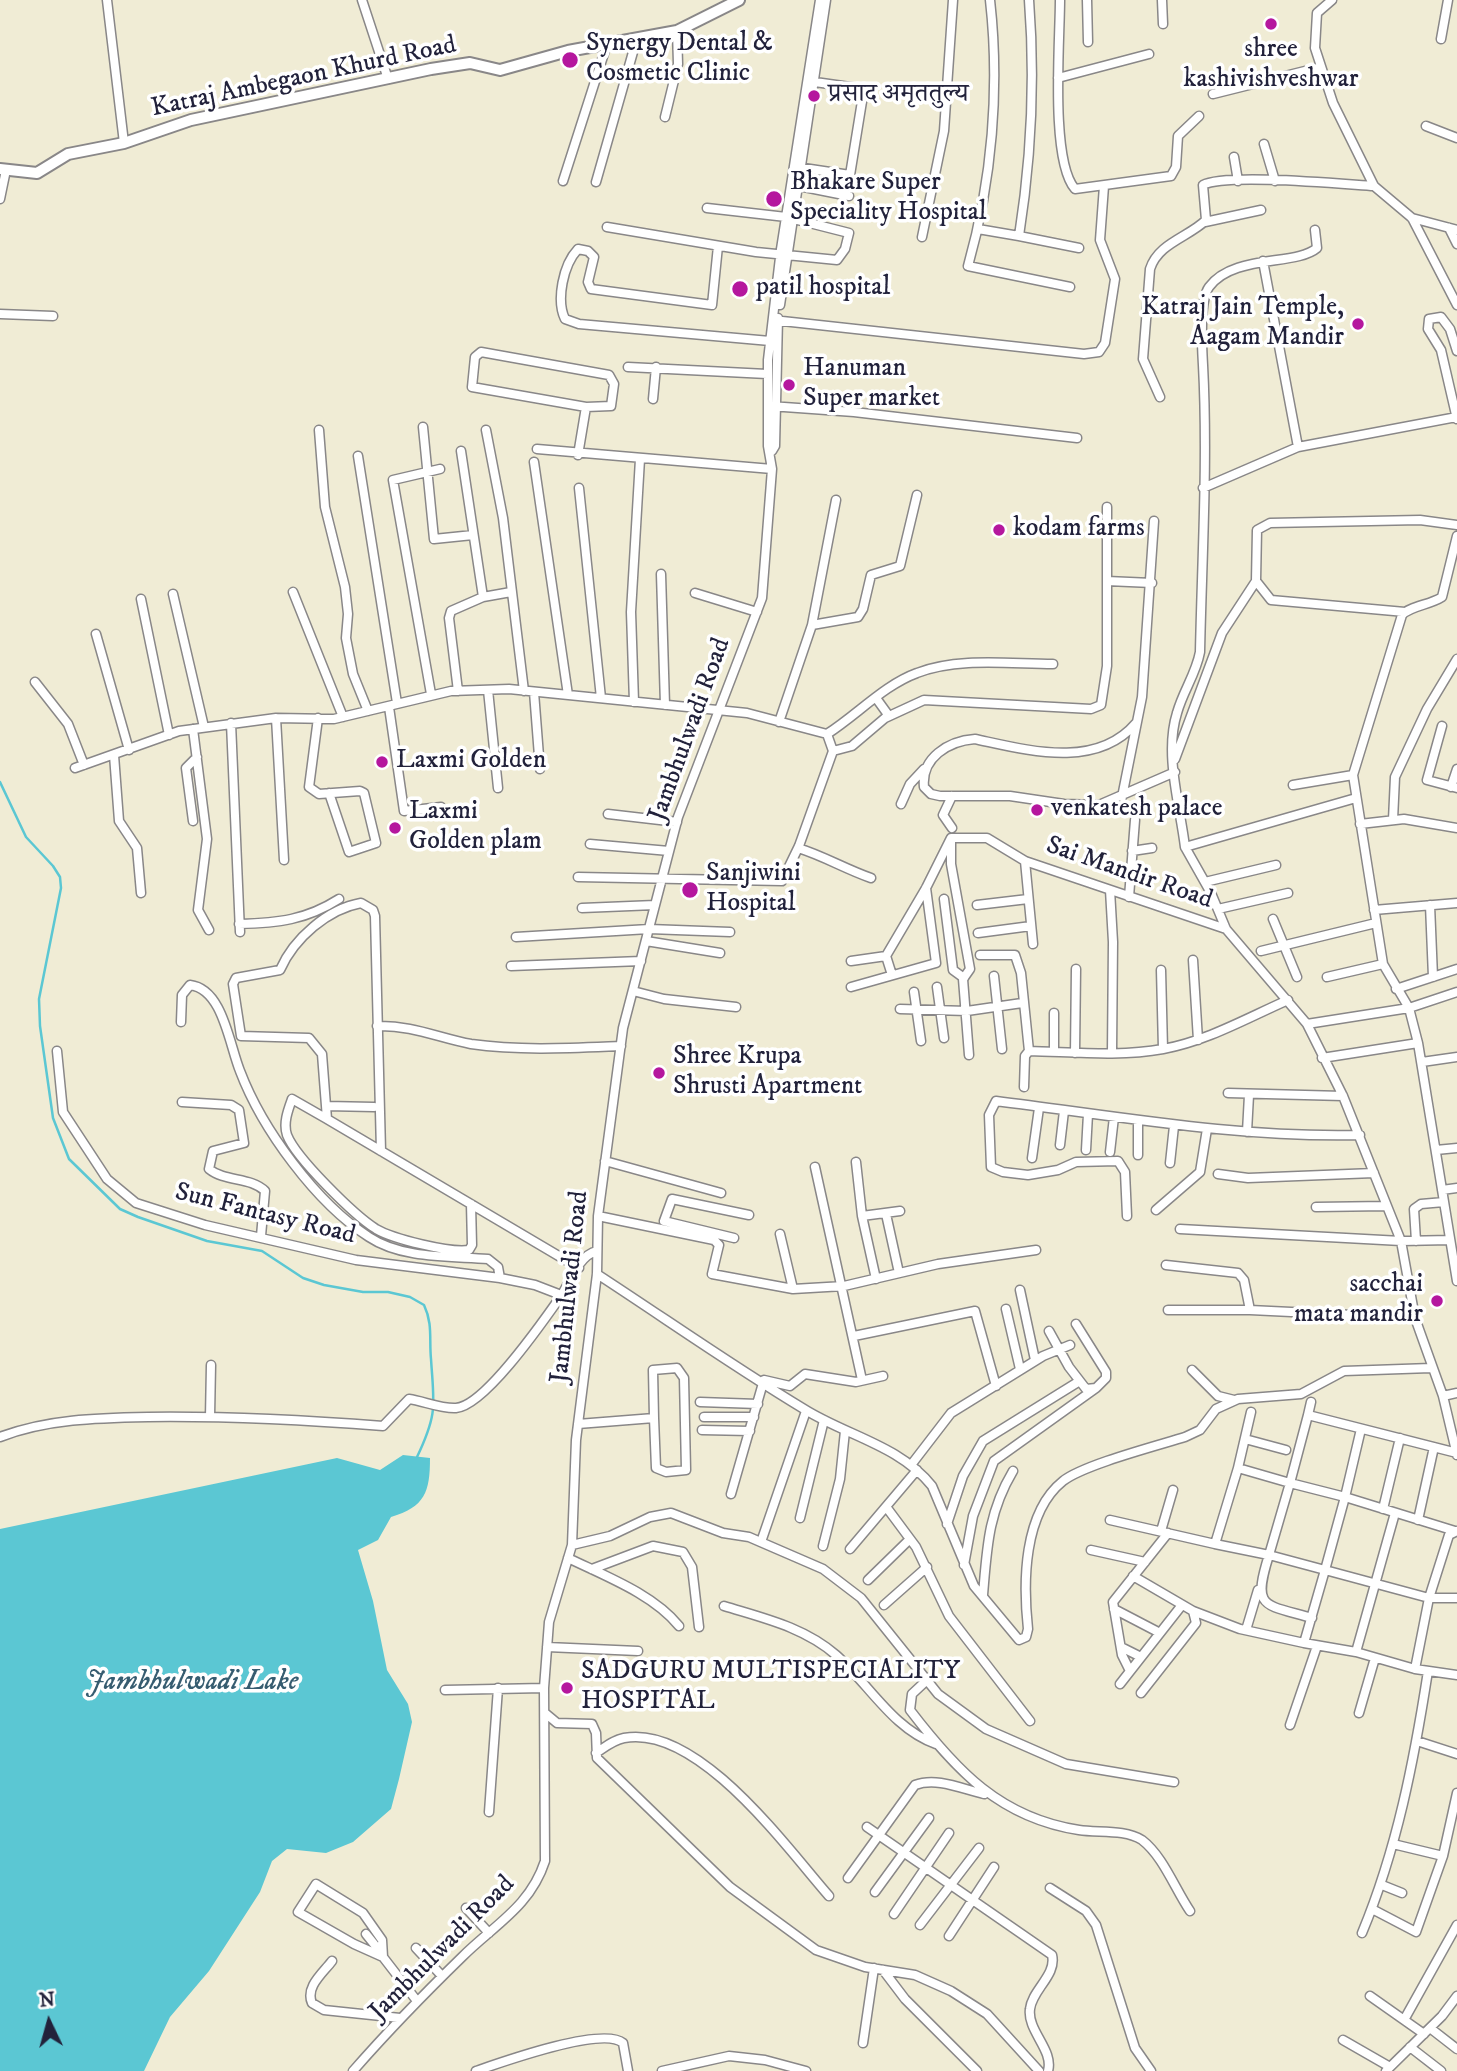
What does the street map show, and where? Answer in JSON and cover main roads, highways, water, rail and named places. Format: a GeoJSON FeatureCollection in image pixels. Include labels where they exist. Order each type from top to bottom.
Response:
{"type":"FeatureCollection","features":[{"type":"Feature","properties":{"kind":"water","name":"Jambhulwadi Lake"},"geometry":{"type":"Polygon","coordinates":[[[403,1455],[430,1458],[427,1489],[418,1503],[391,1517],[378,1540],[358,1550],[373,1601],[387,1670],[408,1704],[412,1722],[391,1809],[353,1842],[326,1853],[287,1849],[272,1861],[260,1892],[209,1971],[170,2017],[144,2071],[0,2071],[0,1529],[337,1458],[380,1470],[403,1455]]]}},
{"type":"Feature","properties":{"kind":"waterway"},"geometry":{"type":"LineString","coordinates":[[0,782],[26,837],[60,877],[61,888],[39,999],[40,1026],[53,1118],[69,1159],[120,1209],[138,1217],[207,1241],[262,1251],[303,1278],[324,1285],[363,1292],[388,1292],[410,1297],[424,1305],[430,1325],[433,1409],[417,1457]]}},
{"type":"Feature","properties":{"kind":"place","name":"shree kashivishveshwar"},"geometry":{"type":"Point","coordinates":[1271,24]}},
{"type":"Feature","properties":{"kind":"place","name":"Synergy Dental & Cosmetic Clinic"},"geometry":{"type":"Point","coordinates":[570,60]}},
{"type":"Feature","properties":{"kind":"place","name":"प्रसाद अमृततुल्य"},"geometry":{"type":"Point","coordinates":[814,96]}},
{"type":"Feature","properties":{"kind":"place","name":"Bhakare Super Speciality Hospital"},"geometry":{"type":"Point","coordinates":[774,199]}},
{"type":"Feature","properties":{"kind":"place","name":"patil hospital"},"geometry":{"type":"Point","coordinates":[740,289]}},
{"type":"Feature","properties":{"kind":"place","name":"Katraj Jain Temple, Aagam Mandir"},"geometry":{"type":"Point","coordinates":[1358,324]}},
{"type":"Feature","properties":{"kind":"place","name":"Hanuman Super market"},"geometry":{"type":"Point","coordinates":[789,385]}},
{"type":"Feature","properties":{"kind":"place","name":"kodam farms"},"geometry":{"type":"Point","coordinates":[999,530]}},
{"type":"Feature","properties":{"kind":"place","name":"Laxmi Golden"},"geometry":{"type":"Point","coordinates":[382,762]}},
{"type":"Feature","properties":{"kind":"place","name":"venkatesh palace"},"geometry":{"type":"Point","coordinates":[1037,810]}},
{"type":"Feature","properties":{"kind":"place","name":"Laxmi Golden plam"},"geometry":{"type":"Point","coordinates":[395,828]}},
{"type":"Feature","properties":{"kind":"place","name":"Sanjiwini Hospital"},"geometry":{"type":"Point","coordinates":[690,890]}},
{"type":"Feature","properties":{"kind":"place","name":"Shree Krupa Shrusti Apartment"},"geometry":{"type":"Point","coordinates":[659,1073]}},
{"type":"Feature","properties":{"kind":"place","name":"sacchai mata mandir"},"geometry":{"type":"Point","coordinates":[1437,1301]}},
{"type":"Feature","properties":{"kind":"place","name":"SADGURU MULTISPECIALITY HOSPITAL"},"geometry":{"type":"Point","coordinates":[567,1688]}}]}
